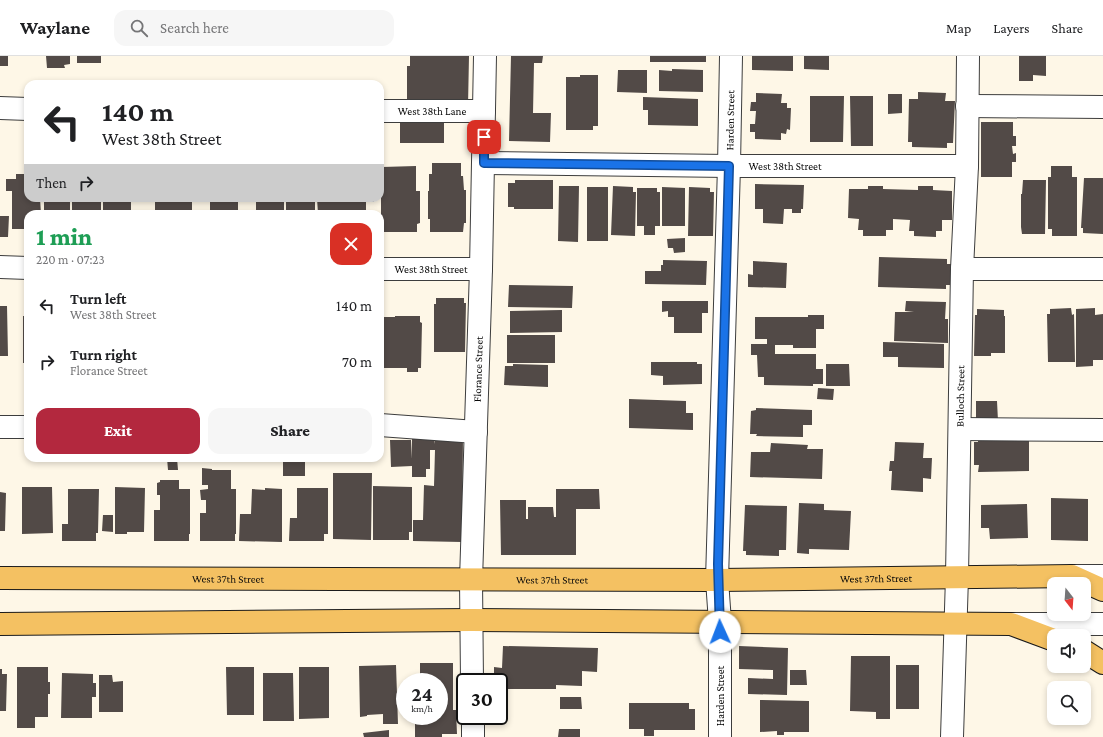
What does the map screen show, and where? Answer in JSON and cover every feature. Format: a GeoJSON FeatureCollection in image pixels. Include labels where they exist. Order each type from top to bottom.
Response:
{"type":"FeatureCollection","features":[{"type":"Feature","properties":{"kind":"main road","name":"West 37th Street"},"geometry":{"type":"LineString","coordinates":[[0,578],[717,580],[1072,576]]}},
{"type":"Feature","properties":{"kind":"main road"},"geometry":{"type":"LineString","coordinates":[[1072,576],[1103,590]]}},
{"type":"Feature","properties":{"kind":"main road"},"geometry":{"type":"LineString","coordinates":[[0,624],[471,620],[1010,624],[1047,637]]}},
{"type":"Feature","properties":{"kind":"main road"},"geometry":{"type":"LineString","coordinates":[[1091,656],[1103,663]]}},
{"type":"Feature","properties":{"kind":"street","name":"Florance Street"},"geometry":{"type":"LineString","coordinates":[[472,673],[471,580],[482,269],[485,56]]}},
{"type":"Feature","properties":{"kind":"street","name":"Harden Street"},"geometry":{"type":"LineString","coordinates":[[720,737],[720,622],[717,580],[731,56]]}},
{"type":"Feature","properties":{"kind":"street","name":"Bulloch Street"},"geometry":{"type":"LineString","coordinates":[[952,737],[957,577],[962,269],[967,166],[968,56]]}},
{"type":"Feature","properties":{"kind":"street"},"geometry":{"type":"LineString","coordinates":[[967,106],[1103,107]]}},
{"type":"Feature","properties":{"kind":"street"},"geometry":{"type":"LineString","coordinates":[[0,108],[24,109]]}},
{"type":"Feature","properties":{"kind":"street","name":"West 38th Lane"},"geometry":{"type":"LineString","coordinates":[[384,111],[484,111]]}},
{"type":"Feature","properties":{"kind":"street","name":"West 38th Street"},"geometry":{"type":"LineString","coordinates":[[484,163],[729,166],[967,166]]}},
{"type":"Feature","properties":{"kind":"street"},"geometry":{"type":"LineString","coordinates":[[0,267],[24,268]]}},
{"type":"Feature","properties":{"kind":"street","name":"West 38th Street"},"geometry":{"type":"LineString","coordinates":[[384,269],[482,269]]}},
{"type":"Feature","properties":{"kind":"street"},"geometry":{"type":"LineString","coordinates":[[962,269],[1103,269]]}},
{"type":"Feature","properties":{"kind":"street"},"geometry":{"type":"LineString","coordinates":[[384,425],[476,432]]}},
{"type":"Feature","properties":{"kind":"street"},"geometry":{"type":"LineString","coordinates":[[0,427],[24,427]]}},
{"type":"Feature","properties":{"kind":"street"},"geometry":{"type":"LineString","coordinates":[[960,429],[1103,430]]}},
{"type":"Feature","properties":{"kind":"street","name":"West 37th Street"},"geometry":{"type":"LineString","coordinates":[[1072,576],[1103,576]]}},
{"type":"Feature","properties":{"kind":"street"},"geometry":{"type":"LineString","coordinates":[[1010,624],[1103,624]]}},
{"type":"Feature","properties":{"kind":"street"},"geometry":{"type":"LineString","coordinates":[[473,725],[473,737]]}},
{"type":"Feature","properties":{"kind":"building"},"geometry":{"type":"Polygon","coordinates":[[[0,56],[8,56],[8,66],[0,66],[0,56]]]}},
{"type":"Feature","properties":{"kind":"building"},"geometry":{"type":"Polygon","coordinates":[[[46,56],[70,56],[70,64],[64,65],[65,68],[47,68],[46,56]]]}},
{"type":"Feature","properties":{"kind":"building"},"geometry":{"type":"Polygon","coordinates":[[[77,56],[101,56],[101,63],[77,63],[77,56]]]}},
{"type":"Feature","properties":{"kind":"building"},"geometry":{"type":"Polygon","coordinates":[[[410,56],[469,56],[468,106],[407,103],[407,66],[410,66],[410,56]]]}},
{"type":"Feature","properties":{"kind":"building"},"geometry":{"type":"Polygon","coordinates":[[[511,56],[543,56],[542,63],[534,63],[533,113],[551,113],[550,142],[509,141],[511,56]]]}},
{"type":"Feature","properties":{"kind":"building"},"geometry":{"type":"Polygon","coordinates":[[[650,56],[706,56],[706,62],[650,62],[650,56]]]}},
{"type":"Feature","properties":{"kind":"building"},"geometry":{"type":"Polygon","coordinates":[[[752,56],[793,56],[793,71],[752,70],[752,56]]]}},
{"type":"Feature","properties":{"kind":"building"},"geometry":{"type":"Polygon","coordinates":[[[804,56],[829,56],[829,70],[804,69],[804,56]]]}},
{"type":"Feature","properties":{"kind":"building"},"geometry":{"type":"Polygon","coordinates":[[[1019,56],[1046,56],[1046,76],[1033,75],[1033,81],[1019,81],[1019,56]]]}},
{"type":"Feature","properties":{"kind":"building"},"geometry":{"type":"Polygon","coordinates":[[[672,69],[703,70],[703,92],[659,91],[659,70],[672,71],[672,69]]]}},
{"type":"Feature","properties":{"kind":"building"},"geometry":{"type":"Polygon","coordinates":[[[618,70],[647,70],[647,93],[617,92],[618,70]]]}},
{"type":"Feature","properties":{"kind":"building"},"geometry":{"type":"Polygon","coordinates":[[[580,75],[598,75],[598,126],[593,126],[593,130],[566,130],[566,77],[580,77],[580,75]]]}},
{"type":"Feature","properties":{"kind":"building"},"geometry":{"type":"Polygon","coordinates":[[[918,92],[946,93],[945,101],[955,101],[953,143],[947,143],[947,148],[912,147],[912,142],[908,142],[909,99],[918,99],[918,92]]]}},
{"type":"Feature","properties":{"kind":"building"},"geometry":{"type":"Polygon","coordinates":[[[756,93],[782,94],[781,103],[787,103],[787,108],[791,108],[790,130],[787,129],[786,134],[781,133],[781,140],[755,139],[755,132],[750,132],[750,124],[755,124],[756,111],[750,111],[751,102],[756,102],[756,93]]]}},
{"type":"Feature","properties":{"kind":"building"},"geometry":{"type":"Polygon","coordinates":[[[888,94],[902,94],[902,113],[888,114],[888,94]]]}},
{"type":"Feature","properties":{"kind":"building"},"geometry":{"type":"Polygon","coordinates":[[[810,96],[844,96],[843,142],[810,142],[810,96]]]}},
{"type":"Feature","properties":{"kind":"building"},"geometry":{"type":"Polygon","coordinates":[[[850,96],[873,96],[873,146],[851,146],[850,96]]]}},
{"type":"Feature","properties":{"kind":"building"},"geometry":{"type":"Polygon","coordinates":[[[643,97],[698,99],[698,126],[648,125],[648,110],[643,110],[643,97]]]}},
{"type":"Feature","properties":{"kind":"building"},"geometry":{"type":"Polygon","coordinates":[[[400,120],[444,120],[444,143],[400,143],[400,120]]]}},
{"type":"Feature","properties":{"kind":"building"},"geometry":{"type":"Polygon","coordinates":[[[981,122],[1013,122],[1013,136],[1016,136],[1016,146],[1012,146],[1013,154],[1016,153],[1016,162],[1012,162],[1012,177],[981,177],[981,122]]]}},
{"type":"Feature","properties":{"kind":"building"},"geometry":{"type":"Polygon","coordinates":[[[432,163],[461,163],[461,176],[463,176],[464,190],[466,190],[466,223],[464,223],[463,232],[430,232],[430,219],[428,219],[428,191],[429,174],[432,174],[432,163]]]}},
{"type":"Feature","properties":{"kind":"building"},"geometry":{"type":"Polygon","coordinates":[[[416,166],[416,191],[420,191],[420,223],[417,224],[417,232],[384,232],[384,210],[381,210],[381,202],[384,202],[384,167],[416,166]]]}},
{"type":"Feature","properties":{"kind":"building"},"geometry":{"type":"Polygon","coordinates":[[[1051,166],[1072,166],[1072,177],[1077,177],[1077,236],[1052,236],[1052,229],[1048,229],[1048,177],[1051,177],[1051,166]]]}},
{"type":"Feature","properties":{"kind":"building"},"geometry":{"type":"Polygon","coordinates":[[[16,174],[24,174],[24,202],[40,202],[41,210],[24,210],[24,229],[12,229],[12,191],[6,191],[6,179],[16,179],[16,174]]]}},
{"type":"Feature","properties":{"kind":"building"},"geometry":{"type":"Polygon","coordinates":[[[1084,178],[1103,178],[1103,234],[1083,233],[1083,228],[1081,228],[1084,178]]]}},
{"type":"Feature","properties":{"kind":"building"},"geometry":{"type":"Polygon","coordinates":[[[515,180],[553,180],[553,209],[514,209],[514,207],[508,207],[508,183],[515,183],[515,180]]]}},
{"type":"Feature","properties":{"kind":"building"},"geometry":{"type":"Polygon","coordinates":[[[1023,180],[1046,180],[1045,234],[1022,234],[1021,194],[1023,180]]]}},
{"type":"Feature","properties":{"kind":"building"},"geometry":{"type":"Polygon","coordinates":[[[755,184],[804,185],[803,209],[801,209],[801,213],[792,213],[792,209],[784,209],[783,224],[763,223],[763,209],[755,209],[755,184]]]}},
{"type":"Feature","properties":{"kind":"building"},"geometry":{"type":"Polygon","coordinates":[[[559,186],[579,186],[578,242],[558,241],[559,186]]]}},
{"type":"Feature","properties":{"kind":"building"},"geometry":{"type":"Polygon","coordinates":[[[613,186],[633,187],[633,192],[636,192],[635,236],[611,235],[613,186]]]}},
{"type":"Feature","properties":{"kind":"building"},"geometry":{"type":"Polygon","coordinates":[[[868,186],[883,186],[883,189],[918,190],[918,186],[933,186],[933,190],[952,191],[952,220],[942,220],[942,231],[936,231],[936,237],[914,236],[914,231],[909,231],[910,220],[893,219],[893,230],[886,230],[886,236],[863,236],[863,230],[858,230],[859,219],[848,218],[849,189],[868,189],[868,186]]]}},
{"type":"Feature","properties":{"kind":"building"},"geometry":{"type":"Polygon","coordinates":[[[587,187],[608,187],[608,241],[587,241],[587,187]]]}},
{"type":"Feature","properties":{"kind":"building"},"geometry":{"type":"Polygon","coordinates":[[[662,187],[685,188],[685,226],[662,226],[662,187]]]}},
{"type":"Feature","properties":{"kind":"building"},"geometry":{"type":"Polygon","coordinates":[[[689,187],[710,188],[710,192],[714,192],[713,236],[688,236],[689,187]]]}},
{"type":"Feature","properties":{"kind":"building"},"geometry":{"type":"Polygon","coordinates":[[[637,188],[657,188],[657,192],[660,192],[660,226],[655,226],[655,235],[644,235],[644,226],[637,226],[637,188]]]}},
{"type":"Feature","properties":{"kind":"building"},"geometry":{"type":"Polygon","coordinates":[[[44,202],[70,202],[70,210],[44,210],[44,202]]]}},
{"type":"Feature","properties":{"kind":"building"},"geometry":{"type":"Polygon","coordinates":[[[72,202],[101,202],[101,210],[72,210],[72,202]]]}},
{"type":"Feature","properties":{"kind":"building"},"geometry":{"type":"Polygon","coordinates":[[[103,202],[131,202],[131,210],[103,210],[103,202]]]}},
{"type":"Feature","properties":{"kind":"building"},"geometry":{"type":"Polygon","coordinates":[[[155,202],[192,202],[192,210],[155,210],[155,202]]]}},
{"type":"Feature","properties":{"kind":"building"},"geometry":{"type":"Polygon","coordinates":[[[210,202],[238,202],[238,210],[210,210],[210,202]]]}},
{"type":"Feature","properties":{"kind":"building"},"geometry":{"type":"Polygon","coordinates":[[[256,202],[284,202],[284,210],[256,210],[256,202]]]}},
{"type":"Feature","properties":{"kind":"building"},"geometry":{"type":"Polygon","coordinates":[[[286,202],[315,202],[315,210],[286,210],[286,202]]]}},
{"type":"Feature","properties":{"kind":"building"},"geometry":{"type":"Polygon","coordinates":[[[317,202],[366,202],[366,210],[318,210],[317,202]]]}},
{"type":"Feature","properties":{"kind":"building"},"geometry":{"type":"Polygon","coordinates":[[[0,216],[9,216],[8,237],[0,237],[0,216]]]}},
{"type":"Feature","properties":{"kind":"building"},"geometry":{"type":"Polygon","coordinates":[[[685,238],[685,252],[674,253],[673,248],[668,248],[667,239],[685,238]]]}},
{"type":"Feature","properties":{"kind":"building"},"geometry":{"type":"Polygon","coordinates":[[[879,257],[947,259],[947,264],[951,264],[950,285],[946,285],[946,289],[878,287],[879,257]]]}},
{"type":"Feature","properties":{"kind":"building"},"geometry":{"type":"Polygon","coordinates":[[[663,260],[707,261],[706,285],[645,284],[645,271],[661,271],[663,260]]]}},
{"type":"Feature","properties":{"kind":"building"},"geometry":{"type":"Polygon","coordinates":[[[753,261],[787,263],[786,288],[748,287],[748,274],[753,275],[753,261]]]}},
{"type":"Feature","properties":{"kind":"building"},"geometry":{"type":"Polygon","coordinates":[[[509,285],[573,286],[572,308],[508,307],[509,285]]]}},
{"type":"Feature","properties":{"kind":"building"},"geometry":{"type":"Polygon","coordinates":[[[436,298],[464,298],[464,303],[466,303],[465,352],[434,352],[434,304],[436,304],[436,298]]]}},
{"type":"Feature","properties":{"kind":"building"},"geometry":{"type":"Polygon","coordinates":[[[662,301],[708,301],[708,313],[702,313],[702,333],[674,333],[674,317],[668,317],[668,311],[662,312],[662,301]]]}},
{"type":"Feature","properties":{"kind":"building"},"geometry":{"type":"Polygon","coordinates":[[[906,301],[946,302],[945,319],[948,319],[948,343],[894,341],[895,312],[914,312],[905,311],[906,301]]]}},
{"type":"Feature","properties":{"kind":"building"},"geometry":{"type":"Polygon","coordinates":[[[0,306],[7,306],[8,356],[0,356],[0,306]]]}},
{"type":"Feature","properties":{"kind":"building"},"geometry":{"type":"Polygon","coordinates":[[[1071,308],[1072,315],[1074,314],[1075,362],[1048,362],[1047,314],[1050,314],[1050,309],[1071,308]]]}},
{"type":"Feature","properties":{"kind":"building"},"geometry":{"type":"Polygon","coordinates":[[[1095,308],[1095,315],[1103,314],[1103,360],[1093,360],[1093,366],[1076,367],[1076,309],[1095,308]]]}},
{"type":"Feature","properties":{"kind":"building"},"geometry":{"type":"Polygon","coordinates":[[[977,309],[1004,310],[1005,353],[991,353],[991,356],[974,356],[975,315],[977,315],[977,309]]]}},
{"type":"Feature","properties":{"kind":"building"},"geometry":{"type":"Polygon","coordinates":[[[562,310],[562,332],[510,333],[510,311],[562,310]]]}},
{"type":"Feature","properties":{"kind":"building"},"geometry":{"type":"Polygon","coordinates":[[[808,315],[824,315],[824,329],[816,329],[816,348],[793,348],[793,345],[775,345],[775,354],[816,354],[816,369],[823,369],[823,384],[813,384],[813,386],[764,385],[764,377],[758,377],[757,355],[751,355],[751,344],[767,344],[767,339],[755,339],[755,317],[808,317],[808,315]]]}},
{"type":"Feature","properties":{"kind":"building"},"geometry":{"type":"Polygon","coordinates":[[[23,316],[24,316],[24,363],[23,316]]]}},
{"type":"Feature","properties":{"kind":"building"},"geometry":{"type":"Polygon","coordinates":[[[420,316],[420,322],[422,323],[421,368],[418,368],[418,372],[407,372],[407,368],[384,368],[384,317],[420,316]]]}},
{"type":"Feature","properties":{"kind":"building"},"geometry":{"type":"Polygon","coordinates":[[[507,335],[555,335],[555,363],[507,363],[507,335]]]}},
{"type":"Feature","properties":{"kind":"building"},"geometry":{"type":"Polygon","coordinates":[[[883,342],[944,344],[944,368],[898,367],[898,357],[883,357],[883,342]]]}},
{"type":"Feature","properties":{"kind":"building"},"geometry":{"type":"Polygon","coordinates":[[[651,362],[697,362],[697,364],[702,364],[702,384],[663,385],[663,376],[651,375],[651,362]]]}},
{"type":"Feature","properties":{"kind":"building"},"geometry":{"type":"Polygon","coordinates":[[[513,364],[548,365],[548,387],[504,385],[505,366],[513,366],[513,364]]]}},
{"type":"Feature","properties":{"kind":"building"},"geometry":{"type":"Polygon","coordinates":[[[826,364],[849,364],[850,386],[826,386],[826,364]]]}},
{"type":"Feature","properties":{"kind":"building"},"geometry":{"type":"Polygon","coordinates":[[[818,388],[834,389],[833,400],[817,399],[818,388]]]}},
{"type":"Feature","properties":{"kind":"building"},"geometry":{"type":"Polygon","coordinates":[[[629,399],[686,401],[686,413],[693,413],[693,430],[629,428],[629,399]]]}},
{"type":"Feature","properties":{"kind":"building"},"geometry":{"type":"Polygon","coordinates":[[[976,401],[997,401],[998,421],[976,421],[976,401]]]}},
{"type":"Feature","properties":{"kind":"building"},"geometry":{"type":"Polygon","coordinates":[[[756,408],[812,410],[812,425],[803,425],[803,437],[756,436],[757,434],[750,434],[751,411],[756,410],[756,408]]]}},
{"type":"Feature","properties":{"kind":"building"},"geometry":{"type":"Polygon","coordinates":[[[435,436],[463,437],[462,542],[413,541],[413,520],[423,520],[424,485],[434,486],[435,450],[430,450],[430,469],[426,469],[426,477],[412,477],[412,466],[391,467],[390,440],[411,440],[412,459],[412,437],[434,437],[435,444],[435,436]]]}},
{"type":"Feature","properties":{"kind":"building"},"geometry":{"type":"Polygon","coordinates":[[[1029,436],[1029,471],[978,472],[979,465],[974,465],[974,442],[978,442],[978,437],[1029,436]]]}},
{"type":"Feature","properties":{"kind":"building"},"geometry":{"type":"Polygon","coordinates":[[[895,442],[924,443],[923,458],[932,458],[931,479],[923,478],[923,492],[891,490],[892,471],[889,471],[890,461],[894,461],[895,442]]]}},
{"type":"Feature","properties":{"kind":"building"},"geometry":{"type":"Polygon","coordinates":[[[771,443],[808,445],[807,449],[823,449],[822,479],[750,477],[751,452],[770,452],[771,443]]]}},
{"type":"Feature","properties":{"kind":"building"},"geometry":{"type":"Polygon","coordinates":[[[167,462],[177,462],[178,470],[168,470],[167,462]]]}},
{"type":"Feature","properties":{"kind":"building"},"geometry":{"type":"Polygon","coordinates":[[[283,462],[305,462],[305,476],[283,476],[283,462]]]}},
{"type":"Feature","properties":{"kind":"building"},"geometry":{"type":"Polygon","coordinates":[[[202,468],[212,470],[231,470],[231,489],[236,489],[235,541],[200,541],[200,513],[206,513],[206,500],[201,500],[200,490],[208,489],[208,485],[202,485],[202,468]]]}},
{"type":"Feature","properties":{"kind":"building"},"geometry":{"type":"Polygon","coordinates":[[[333,473],[372,473],[371,540],[333,539],[333,473]]]}},
{"type":"Feature","properties":{"kind":"building"},"geometry":{"type":"Polygon","coordinates":[[[160,480],[179,480],[179,489],[190,489],[189,541],[154,541],[154,510],[160,510],[160,495],[157,495],[157,483],[160,482],[160,480]]]}},
{"type":"Feature","properties":{"kind":"building"},"geometry":{"type":"Polygon","coordinates":[[[373,486],[412,487],[412,532],[409,532],[409,540],[373,540],[373,486]]]}},
{"type":"Feature","properties":{"kind":"building"},"geometry":{"type":"Polygon","coordinates":[[[22,487],[52,487],[53,533],[22,534],[22,487]]]}},
{"type":"Feature","properties":{"kind":"building"},"geometry":{"type":"Polygon","coordinates":[[[115,487],[145,488],[144,532],[115,534],[115,487]]]}},
{"type":"Feature","properties":{"kind":"building"},"geometry":{"type":"Polygon","coordinates":[[[265,488],[282,489],[282,542],[239,541],[240,514],[251,514],[252,489],[265,490],[265,488]]]}},
{"type":"Feature","properties":{"kind":"building"},"geometry":{"type":"Polygon","coordinates":[[[297,488],[328,488],[328,534],[324,534],[324,541],[289,541],[290,518],[297,518],[297,488]]]}},
{"type":"Feature","properties":{"kind":"building"},"geometry":{"type":"Polygon","coordinates":[[[68,489],[99,489],[98,533],[96,533],[96,541],[62,541],[62,524],[68,524],[68,489]]]}},
{"type":"Feature","properties":{"kind":"building"},"geometry":{"type":"Polygon","coordinates":[[[556,489],[599,489],[600,509],[576,509],[576,555],[501,555],[500,500],[526,500],[526,519],[528,519],[528,507],[553,507],[554,517],[556,517],[556,489]]]}},
{"type":"Feature","properties":{"kind":"building"},"geometry":{"type":"Polygon","coordinates":[[[0,492],[6,493],[5,531],[0,531],[0,492]]]}},
{"type":"Feature","properties":{"kind":"building"},"geometry":{"type":"Polygon","coordinates":[[[1051,498],[1088,499],[1088,541],[1051,540],[1051,498]]]}},
{"type":"Feature","properties":{"kind":"building"},"geometry":{"type":"Polygon","coordinates":[[[799,503],[824,504],[824,510],[851,511],[849,550],[809,549],[809,554],[797,553],[799,503]]]}},
{"type":"Feature","properties":{"kind":"building"},"geometry":{"type":"Polygon","coordinates":[[[1027,504],[1028,538],[990,539],[989,528],[981,528],[981,505],[1027,504]]]}},
{"type":"Feature","properties":{"kind":"building"},"geometry":{"type":"Polygon","coordinates":[[[745,505],[787,506],[786,550],[779,550],[779,556],[746,555],[746,551],[743,551],[745,505]]]}},
{"type":"Feature","properties":{"kind":"building"},"geometry":{"type":"Polygon","coordinates":[[[103,515],[113,515],[113,532],[102,531],[103,515]]]}},
{"type":"Feature","properties":{"kind":"building"},"geometry":{"type":"Polygon","coordinates":[[[503,646],[598,648],[597,672],[582,671],[582,686],[556,685],[556,689],[508,689],[508,673],[494,673],[494,667],[502,668],[503,646]]]}},
{"type":"Feature","properties":{"kind":"building"},"geometry":{"type":"Polygon","coordinates":[[[739,646],[788,648],[787,695],[748,694],[748,678],[773,679],[773,670],[739,669],[739,646]]]}},
{"type":"Feature","properties":{"kind":"building"},"geometry":{"type":"Polygon","coordinates":[[[851,656],[890,656],[890,719],[876,719],[876,712],[850,711],[851,656]]]}},
{"type":"Feature","properties":{"kind":"building"},"geometry":{"type":"Polygon","coordinates":[[[420,663],[453,663],[453,710],[456,710],[457,734],[442,734],[442,737],[415,737],[415,725],[448,725],[448,673],[420,673],[420,663]]]}},
{"type":"Feature","properties":{"kind":"building"},"geometry":{"type":"Polygon","coordinates":[[[396,665],[396,724],[383,724],[383,714],[360,717],[359,666],[396,665]]]}},
{"type":"Feature","properties":{"kind":"building"},"geometry":{"type":"Polygon","coordinates":[[[896,665],[919,665],[919,709],[896,709],[896,665]]]}},
{"type":"Feature","properties":{"kind":"building"},"geometry":{"type":"Polygon","coordinates":[[[17,667],[48,667],[50,694],[48,694],[48,717],[35,717],[35,728],[17,728],[17,667]]]}},
{"type":"Feature","properties":{"kind":"building"},"geometry":{"type":"Polygon","coordinates":[[[226,667],[254,667],[254,715],[227,715],[226,667]]]}},
{"type":"Feature","properties":{"kind":"building"},"geometry":{"type":"Polygon","coordinates":[[[299,667],[329,667],[329,718],[299,719],[299,667]]]}},
{"type":"Feature","properties":{"kind":"building"},"geometry":{"type":"Polygon","coordinates":[[[0,669],[2,669],[2,674],[7,674],[6,711],[0,711],[0,669]]]}},
{"type":"Feature","properties":{"kind":"building"},"geometry":{"type":"Polygon","coordinates":[[[790,670],[806,670],[807,685],[790,685],[790,670]]]}},
{"type":"Feature","properties":{"kind":"building"},"geometry":{"type":"Polygon","coordinates":[[[62,673],[93,674],[93,683],[96,683],[96,697],[92,697],[92,718],[61,718],[62,673]]]}},
{"type":"Feature","properties":{"kind":"building"},"geometry":{"type":"Polygon","coordinates":[[[263,673],[293,673],[294,721],[263,721],[263,673]]]}},
{"type":"Feature","properties":{"kind":"building"},"geometry":{"type":"Polygon","coordinates":[[[99,675],[112,675],[113,682],[123,681],[123,712],[99,712],[99,675]]]}},
{"type":"Feature","properties":{"kind":"building"},"geometry":{"type":"Polygon","coordinates":[[[560,697],[581,697],[582,709],[560,709],[560,697]]]}},
{"type":"Feature","properties":{"kind":"building"},"geometry":{"type":"Polygon","coordinates":[[[760,700],[809,701],[809,732],[784,732],[784,735],[777,735],[777,731],[760,732],[760,700]]]}},
{"type":"Feature","properties":{"kind":"building"},"geometry":{"type":"Polygon","coordinates":[[[629,703],[689,703],[689,709],[695,709],[695,730],[654,730],[654,736],[644,736],[644,729],[629,729],[629,703]]]}},
{"type":"Feature","properties":{"kind":"building"},"geometry":{"type":"Polygon","coordinates":[[[559,729],[580,729],[580,737],[558,737],[559,729]]]}},
{"type":"Feature","properties":{"kind":"building"},"geometry":{"type":"Polygon","coordinates":[[[389,730],[389,737],[364,737],[363,733],[389,730]]]}},
{"type":"Feature","properties":{"kind":"route"},"geometry":{"type":"LineString","coordinates":[[484,137],[484,163],[729,166],[717,580],[720,632]]}}]}
